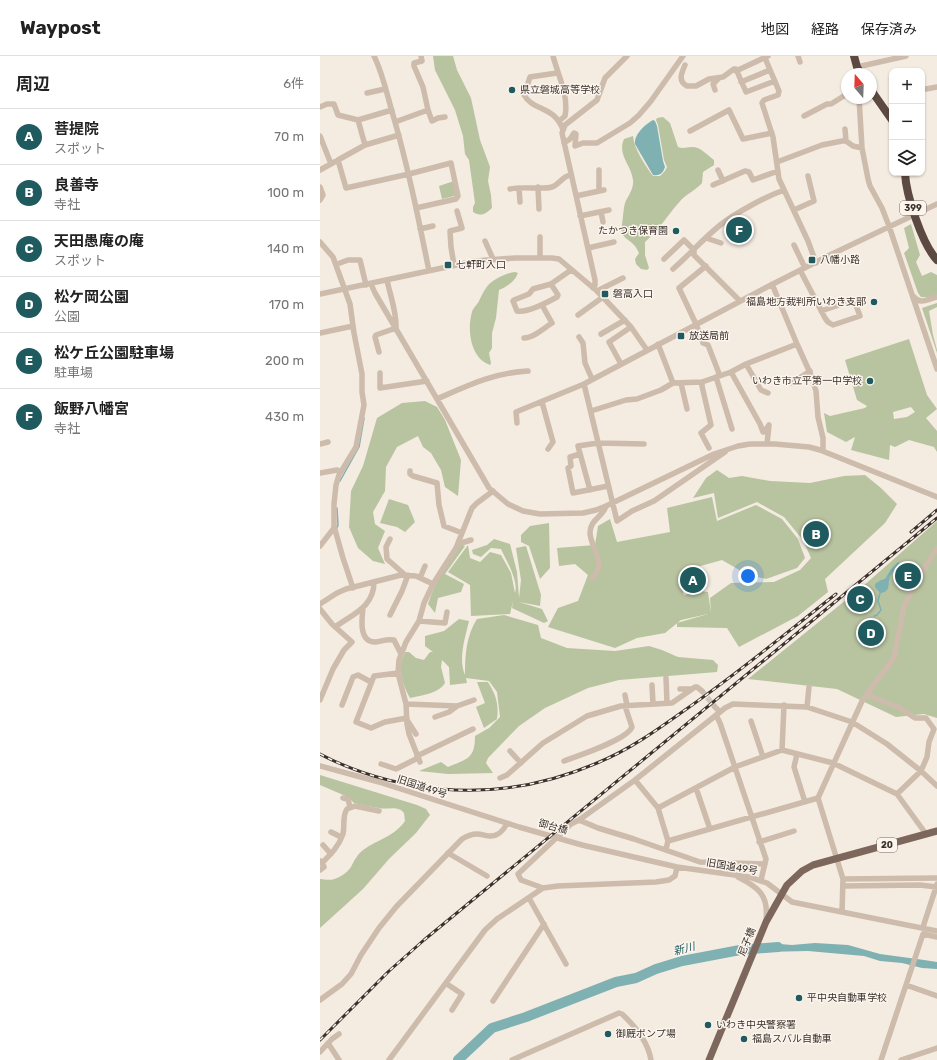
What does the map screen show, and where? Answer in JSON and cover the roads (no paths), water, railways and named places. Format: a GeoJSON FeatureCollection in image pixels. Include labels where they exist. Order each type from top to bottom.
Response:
{"type":"FeatureCollection","features":[{"type":"Feature","properties":{"kind":"highway"},"geometry":{"type":"LineString","coordinates":[[854,56],[858,68]]}},
{"type":"Feature","properties":{"kind":"highway"},"geometry":{"type":"LineString","coordinates":[[877,99],[889,116]]}},
{"type":"Feature","properties":{"kind":"highway","name":"399"},"geometry":{"type":"LineString","coordinates":[[904,176],[907,193],[925,242],[937,260]]}},
{"type":"Feature","properties":{"kind":"main road","name":"20"},"geometry":{"type":"LineString","coordinates":[[766,922],[787,885],[802,871],[813,865],[937,831]]}},
{"type":"Feature","properties":{"kind":"main road","name":"尼子橋"},"geometry":{"type":"LineString","coordinates":[[709,1060],[766,922]]}},
{"type":"Feature","properties":{"kind":"street"},"geometry":{"type":"LineString","coordinates":[[374,56],[380,70],[392,110],[409,174],[429,271]]}},
{"type":"Feature","properties":{"kind":"street"},"geometry":{"type":"LineString","coordinates":[[421,56],[422,60],[414,63],[414,66],[423,87],[432,121],[445,117]]}},
{"type":"Feature","properties":{"kind":"street"},"geometry":{"type":"LineString","coordinates":[[553,56],[561,83],[566,108],[565,116],[559,121]]}},
{"type":"Feature","properties":{"kind":"street"},"geometry":{"type":"LineString","coordinates":[[563,130],[569,122],[597,100],[605,78],[627,56]]}},
{"type":"Feature","properties":{"kind":"street"},"geometry":{"type":"LineString","coordinates":[[564,143],[570,139],[574,133],[576,134],[574,146],[597,143],[630,123],[651,101],[684,56]]}},
{"type":"Feature","properties":{"kind":"street"},"geometry":{"type":"LineString","coordinates":[[868,68],[906,56]]}},
{"type":"Feature","properties":{"kind":"street"},"geometry":{"type":"LineString","coordinates":[[716,90],[712,84],[719,78],[734,69],[736,69],[736,71],[763,58],[770,70],[779,94],[764,100],[762,103],[772,134],[780,181],[808,241],[816,263]]}},
{"type":"Feature","properties":{"kind":"street"},"geometry":{"type":"LineString","coordinates":[[685,65],[681,80],[682,83],[687,86],[696,86],[709,79],[719,78]]}},
{"type":"Feature","properties":{"kind":"street"},"geometry":{"type":"LineString","coordinates":[[741,82],[770,70]]}},
{"type":"Feature","properties":{"kind":"street"},"geometry":{"type":"LineString","coordinates":[[736,71],[746,92],[774,81]]}},
{"type":"Feature","properties":{"kind":"street"},"geometry":{"type":"LineString","coordinates":[[557,73],[530,77],[524,95],[532,104],[548,111],[559,121],[563,130],[562,133],[564,143],[595,280],[595,290]]}},
{"type":"Feature","properties":{"kind":"street"},"geometry":{"type":"LineString","coordinates":[[926,89],[937,87]]}},
{"type":"Feature","properties":{"kind":"street"},"geometry":{"type":"LineString","coordinates":[[367,93],[385,89]]}},
{"type":"Feature","properties":{"kind":"street"},"geometry":{"type":"LineString","coordinates":[[804,116],[841,98]]}},
{"type":"Feature","properties":{"kind":"street"},"geometry":{"type":"LineString","coordinates":[[320,107],[327,104],[334,104],[338,115],[358,120],[392,110]]}},
{"type":"Feature","properties":{"kind":"street"},"geometry":{"type":"LineString","coordinates":[[860,104],[862,148],[870,186],[882,208],[889,226],[937,369]]}},
{"type":"Feature","properties":{"kind":"street"},"geometry":{"type":"LineString","coordinates":[[395,122],[428,110]]}},
{"type":"Feature","properties":{"kind":"street"},"geometry":{"type":"LineString","coordinates":[[690,131],[729,110],[743,139],[772,134]]}},
{"type":"Feature","properties":{"kind":"street"},"geometry":{"type":"LineString","coordinates":[[358,120],[365,145]]}},
{"type":"Feature","properties":{"kind":"street"},"geometry":{"type":"LineString","coordinates":[[845,129],[846,141]]}},
{"type":"Feature","properties":{"kind":"street"},"geometry":{"type":"LineString","coordinates":[[320,170],[365,145],[399,135]]}},
{"type":"Feature","properties":{"kind":"street"},"geometry":{"type":"LineString","coordinates":[[320,136],[332,164]]}},
{"type":"Feature","properties":{"kind":"street"},"geometry":{"type":"LineString","coordinates":[[777,162],[822,145],[842,141],[846,141],[853,146],[862,148]]}},
{"type":"Feature","properties":{"kind":"street"},"geometry":{"type":"LineString","coordinates":[[338,160],[346,188],[451,163],[458,196],[456,199],[416,208]]}},
{"type":"Feature","properties":{"kind":"street"},"geometry":{"type":"LineString","coordinates":[[576,196],[601,191],[599,170]]}},
{"type":"Feature","properties":{"kind":"street"},"geometry":{"type":"LineString","coordinates":[[718,170],[723,181]]}},
{"type":"Feature","properties":{"kind":"street"},"geometry":{"type":"LineString","coordinates":[[713,185],[745,171],[749,172],[752,180],[778,171]]}},
{"type":"Feature","properties":{"kind":"street"},"geometry":{"type":"LineString","coordinates":[[510,189],[552,187],[564,177],[571,174]]}},
{"type":"Feature","properties":{"kind":"street"},"geometry":{"type":"LineString","coordinates":[[794,210],[814,202],[808,176]]}},
{"type":"Feature","properties":{"kind":"street"},"geometry":{"type":"LineString","coordinates":[[320,187],[323,195],[320,200]]}},
{"type":"Feature","properties":{"kind":"street"},"geometry":{"type":"LineString","coordinates":[[538,187],[539,209]]}},
{"type":"Feature","properties":{"kind":"street"},"geometry":{"type":"LineString","coordinates":[[519,188],[520,202]]}},
{"type":"Feature","properties":{"kind":"street"},"geometry":{"type":"LineString","coordinates":[[673,269],[725,221],[770,196],[784,190]]}},
{"type":"Feature","properties":{"kind":"street"},"geometry":{"type":"LineString","coordinates":[[517,423],[516,412],[584,384],[772,284],[937,204]]}},
{"type":"Feature","properties":{"kind":"street"},"geometry":{"type":"LineString","coordinates":[[580,216],[609,210]]}},
{"type":"Feature","properties":{"kind":"street"},"geometry":{"type":"LineString","coordinates":[[454,265],[450,231],[462,228],[457,211]]}},
{"type":"Feature","properties":{"kind":"street"},"geometry":{"type":"LineString","coordinates":[[600,212],[603,222]]}},
{"type":"Feature","properties":{"kind":"street"},"geometry":{"type":"LineString","coordinates":[[420,229],[434,226]]}},
{"type":"Feature","properties":{"kind":"street"},"geometry":{"type":"LineString","coordinates":[[540,237],[540,258]]}},
{"type":"Feature","properties":{"kind":"street"},"geometry":{"type":"LineString","coordinates":[[706,238],[721,243]]}},
{"type":"Feature","properties":{"kind":"street"},"geometry":{"type":"LineString","coordinates":[[664,259],[684,240],[694,250],[694,255],[740,302]]}},
{"type":"Feature","properties":{"kind":"street"},"geometry":{"type":"LineString","coordinates":[[485,241],[493,259]]}},
{"type":"Feature","properties":{"kind":"street"},"geometry":{"type":"LineString","coordinates":[[320,242],[333,257],[346,288],[362,374],[364,408],[356,447],[341,472],[335,490],[334,504],[335,527],[353,588]]}},
{"type":"Feature","properties":{"kind":"street"},"geometry":{"type":"LineString","coordinates":[[588,248],[614,242]]}},
{"type":"Feature","properties":{"kind":"street"},"geometry":{"type":"LineString","coordinates":[[794,245],[803,269],[821,311],[824,318],[833,325],[860,316],[854,300],[821,311]]}},
{"type":"Feature","properties":{"kind":"street"},"geometry":{"type":"LineString","coordinates":[[320,294],[475,261],[493,259],[559,259],[603,297],[631,327],[647,350]]}},
{"type":"Feature","properties":{"kind":"street"},"geometry":{"type":"LineString","coordinates":[[340,263],[348,260],[360,260],[369,284],[489,488],[516,509],[530,513],[572,514],[596,510],[714,454],[750,444],[810,447],[937,496]]}},
{"type":"Feature","properties":{"kind":"street"},"geometry":{"type":"LineString","coordinates":[[706,266],[679,288],[703,343],[708,345],[732,429]]}},
{"type":"Feature","properties":{"kind":"street"},"geometry":{"type":"LineString","coordinates":[[551,284],[558,295],[557,297],[542,305],[520,312],[517,311],[513,302],[533,290],[551,284],[571,270]]}},
{"type":"Feature","properties":{"kind":"street"},"geometry":{"type":"LineString","coordinates":[[595,290],[623,278]]}},
{"type":"Feature","properties":{"kind":"street"},"geometry":{"type":"LineString","coordinates":[[387,280],[397,323],[396,328]]}},
{"type":"Feature","properties":{"kind":"street"},"geometry":{"type":"LineString","coordinates":[[772,284],[810,371],[816,391],[818,417],[824,444],[823,451]]}},
{"type":"Feature","properties":{"kind":"street"},"geometry":{"type":"LineString","coordinates":[[912,295],[917,301],[921,302],[937,297]]}},
{"type":"Feature","properties":{"kind":"street"},"geometry":{"type":"LineString","coordinates":[[578,316],[603,297]]}},
{"type":"Feature","properties":{"kind":"street"},"geometry":{"type":"LineString","coordinates":[[524,338],[528,338],[552,323],[542,305]]}},
{"type":"Feature","properties":{"kind":"street"},"geometry":{"type":"LineString","coordinates":[[601,334],[625,320]]}},
{"type":"Feature","properties":{"kind":"street"},"geometry":{"type":"LineString","coordinates":[[320,333],[353,326]]}},
{"type":"Feature","properties":{"kind":"street"},"geometry":{"type":"LineString","coordinates":[[621,364],[609,342],[631,327]]}},
{"type":"Feature","properties":{"kind":"street"},"geometry":{"type":"LineString","coordinates":[[379,352],[375,337],[376,335],[396,328]]}},
{"type":"Feature","properties":{"kind":"street"},"geometry":{"type":"LineString","coordinates":[[579,337],[583,343],[585,363],[592,379]]}},
{"type":"Feature","properties":{"kind":"street"},"geometry":{"type":"LineString","coordinates":[[658,344],[673,384]]}},
{"type":"Feature","properties":{"kind":"street"},"geometry":{"type":"LineString","coordinates":[[591,411],[626,400],[637,399],[673,384],[702,382],[798,344]]}},
{"type":"Feature","properties":{"kind":"street"},"geometry":{"type":"LineString","coordinates":[[746,364],[761,390],[768,393]]}},
{"type":"Feature","properties":{"kind":"street"},"geometry":{"type":"LineString","coordinates":[[437,399],[495,375],[528,371]]}},
{"type":"Feature","properties":{"kind":"street"},"geometry":{"type":"LineString","coordinates":[[792,383],[810,371]]}},
{"type":"Feature","properties":{"kind":"street"},"geometry":{"type":"LineString","coordinates":[[730,372],[760,424],[763,432],[769,425],[767,444]]}},
{"type":"Feature","properties":{"kind":"street"},"geometry":{"type":"LineString","coordinates":[[380,373],[380,388],[427,381]]}},
{"type":"Feature","properties":{"kind":"street"},"geometry":{"type":"LineString","coordinates":[[702,382],[711,425],[701,433],[709,448]]}},
{"type":"Feature","properties":{"kind":"street"},"geometry":{"type":"LineString","coordinates":[[681,383],[687,409]]}},
{"type":"Feature","properties":{"kind":"street"},"geometry":{"type":"LineString","coordinates":[[584,384],[617,521],[632,511],[654,501],[729,449]]}},
{"type":"Feature","properties":{"kind":"street"},"geometry":{"type":"LineString","coordinates":[[542,402],[553,442],[548,449]]}},
{"type":"Feature","properties":{"kind":"street"},"geometry":{"type":"LineString","coordinates":[[320,444],[328,442]]}},
{"type":"Feature","properties":{"kind":"street"},"geometry":{"type":"LineString","coordinates":[[590,490],[578,446],[598,443],[644,444]]}},
{"type":"Feature","properties":{"kind":"street"},"geometry":{"type":"LineString","coordinates":[[580,454],[570,457],[571,466],[568,468],[573,493],[608,486]]}},
{"type":"Feature","properties":{"kind":"street"},"geometry":{"type":"LineString","coordinates":[[320,473],[337,470],[341,472]]}},
{"type":"Feature","properties":{"kind":"street"},"geometry":{"type":"LineString","coordinates":[[410,471],[410,474],[413,476],[437,483],[438,505],[444,526],[462,533]]}},
{"type":"Feature","properties":{"kind":"street"},"geometry":{"type":"LineString","coordinates":[[418,759],[409,734],[406,704],[398,673],[399,660],[419,621],[424,603],[433,584],[458,544],[472,508],[493,491]]}},
{"type":"Feature","properties":{"kind":"street"},"geometry":{"type":"LineString","coordinates":[[592,578],[599,568],[599,559],[591,539],[590,532],[592,524],[596,518],[604,512],[606,506]]}},
{"type":"Feature","properties":{"kind":"street"},"geometry":{"type":"LineString","coordinates":[[320,546],[335,527]]}},
{"type":"Feature","properties":{"kind":"street"},"geometry":{"type":"LineString","coordinates":[[390,539],[386,547],[387,559],[406,575]]}},
{"type":"Feature","properties":{"kind":"street"},"geometry":{"type":"LineString","coordinates":[[458,544],[471,540]]}},
{"type":"Feature","properties":{"kind":"street"},"geometry":{"type":"LineString","coordinates":[[842,912],[843,879],[818,798],[852,722],[866,695],[894,658],[904,606],[916,582],[937,548]]}},
{"type":"Feature","properties":{"kind":"street"},"geometry":{"type":"LineString","coordinates":[[420,578],[425,566]]}},
{"type":"Feature","properties":{"kind":"street"},"geometry":{"type":"LineString","coordinates":[[320,604],[337,593],[401,574],[420,578],[433,584]]}},
{"type":"Feature","properties":{"kind":"street"},"geometry":{"type":"LineString","coordinates":[[390,615],[402,591],[406,575]]}},
{"type":"Feature","properties":{"kind":"street"},"geometry":{"type":"LineString","coordinates":[[335,627],[368,603],[374,582]]}},
{"type":"Feature","properties":{"kind":"street"},"geometry":{"type":"LineString","coordinates":[[363,608],[361,625],[368,640],[374,642],[388,639],[394,640],[401,654]]}},
{"type":"Feature","properties":{"kind":"street"},"geometry":{"type":"LineString","coordinates":[[320,609],[335,627],[352,642],[344,650],[333,669],[320,700]]}},
{"type":"Feature","properties":{"kind":"street"},"geometry":{"type":"LineString","coordinates":[[419,621],[445,623],[447,612]]}},
{"type":"Feature","properties":{"kind":"street"},"geometry":{"type":"LineString","coordinates":[[398,673],[374,676],[356,722],[371,728],[385,722],[407,719]]}},
{"type":"Feature","properties":{"kind":"street"},"geometry":{"type":"LineString","coordinates":[[342,705],[353,677],[358,675],[371,682]]}},
{"type":"Feature","properties":{"kind":"street"},"geometry":{"type":"LineString","coordinates":[[666,678],[667,703]]}},
{"type":"Feature","properties":{"kind":"street"},"geometry":{"type":"LineString","coordinates":[[652,685],[652,704]]}},
{"type":"Feature","properties":{"kind":"street"},"geometry":{"type":"LineString","coordinates":[[680,689],[691,689],[697,687],[702,691]]}},
{"type":"Feature","properties":{"kind":"street"},"geometry":{"type":"LineString","coordinates":[[807,707],[809,687]]}},
{"type":"Feature","properties":{"kind":"street"},"geometry":{"type":"LineString","coordinates":[[500,778],[508,775],[542,743],[580,720],[604,710],[626,706],[674,702],[691,689]]}},
{"type":"Feature","properties":{"kind":"street"},"geometry":{"type":"LineString","coordinates":[[564,761],[605,745],[629,731],[632,727],[626,706],[625,695]]}},
{"type":"Feature","properties":{"kind":"street"},"geometry":{"type":"LineString","coordinates":[[866,695],[898,707],[915,718],[926,718],[934,729],[929,742],[927,757],[921,771],[897,794]]}},
{"type":"Feature","properties":{"kind":"street"},"geometry":{"type":"LineString","coordinates":[[434,717],[449,712],[457,706],[474,700]]}},
{"type":"Feature","properties":{"kind":"street"},"geometry":{"type":"LineString","coordinates":[[406,704],[457,706]]}},
{"type":"Feature","properties":{"kind":"street"},"geometry":{"type":"LineString","coordinates":[[677,867],[675,876],[669,880],[641,883],[558,886],[543,888],[521,880],[518,874],[571,824],[579,820],[635,780],[718,714],[733,704],[807,707],[852,722],[887,744],[937,786]]}},
{"type":"Feature","properties":{"kind":"street"},"geometry":{"type":"LineString","coordinates":[[782,750],[784,705]]}},
{"type":"Feature","properties":{"kind":"street"},"geometry":{"type":"LineString","coordinates":[[715,707],[759,842],[766,859],[761,880]]}},
{"type":"Feature","properties":{"kind":"street"},"geometry":{"type":"LineString","coordinates":[[407,719],[416,734]]}},
{"type":"Feature","properties":{"kind":"street"},"geometry":{"type":"LineString","coordinates":[[751,722],[763,757]]}},
{"type":"Feature","properties":{"kind":"street"},"geometry":{"type":"LineString","coordinates":[[382,764],[396,769],[418,759],[472,729]]}},
{"type":"Feature","properties":{"kind":"street"},"geometry":{"type":"LineString","coordinates":[[658,808],[735,767],[782,750],[833,763],[897,794],[926,834]]}},
{"type":"Feature","properties":{"kind":"street"},"geometry":{"type":"LineString","coordinates":[[510,751],[521,763]]}},
{"type":"Feature","properties":{"kind":"street"},"geometry":{"type":"LineString","coordinates":[[797,754],[794,767],[805,802]]}},
{"type":"Feature","properties":{"kind":"street","name":"旧国道49号"},"geometry":{"type":"LineString","coordinates":[[320,766],[379,782],[519,827]]}},
{"type":"Feature","properties":{"kind":"street"},"geometry":{"type":"LineString","coordinates":[[635,780],[658,808],[668,841],[666,849]]}},
{"type":"Feature","properties":{"kind":"street"},"geometry":{"type":"LineString","coordinates":[[696,788],[710,829]]}},
{"type":"Feature","properties":{"kind":"street"},"geometry":{"type":"LineString","coordinates":[[343,798],[348,799],[350,807]]}},
{"type":"Feature","properties":{"kind":"street"},"geometry":{"type":"LineString","coordinates":[[668,841],[818,798]]}},
{"type":"Feature","properties":{"kind":"street"},"geometry":{"type":"LineString","coordinates":[[320,870],[324,867],[321,862],[331,854],[343,834],[345,810],[355,806],[379,811]]}},
{"type":"Feature","properties":{"kind":"street"},"geometry":{"type":"LineString","coordinates":[[579,820],[598,828],[666,849],[700,862],[765,864]]}},
{"type":"Feature","properties":{"kind":"street"},"geometry":{"type":"LineString","coordinates":[[320,1000],[342,984],[351,974],[379,928],[396,907],[462,839],[469,835],[476,834],[490,836],[499,834],[507,823]]}},
{"type":"Feature","properties":{"kind":"street","name":"御台橋"},"geometry":{"type":"LineString","coordinates":[[519,827],[582,845]]}},
{"type":"Feature","properties":{"kind":"street"},"geometry":{"type":"LineString","coordinates":[[759,842],[794,831]]}},
{"type":"Feature","properties":{"kind":"street"},"geometry":{"type":"LineString","coordinates":[[331,832],[341,838]]}},
{"type":"Feature","properties":{"kind":"street"},"geometry":{"type":"LineString","coordinates":[[323,845],[331,854]]}},
{"type":"Feature","properties":{"kind":"street","name":"旧国道49号"},"geometry":{"type":"LineString","coordinates":[[582,845],[677,867],[749,877],[767,883],[792,902],[937,930]]}},
{"type":"Feature","properties":{"kind":"street"},"geometry":{"type":"LineString","coordinates":[[448,853],[486,876]]}},
{"type":"Feature","properties":{"kind":"street"},"geometry":{"type":"LineString","coordinates":[[734,875],[749,883],[761,892],[768,909],[766,922]]}},
{"type":"Feature","properties":{"kind":"street"},"geometry":{"type":"LineString","coordinates":[[843,879],[937,878]]}},
{"type":"Feature","properties":{"kind":"street"},"geometry":{"type":"LineString","coordinates":[[843,886],[937,886],[923,927]]}},
{"type":"Feature","properties":{"kind":"street"},"geometry":{"type":"LineString","coordinates":[[389,1060],[447,984],[485,930],[497,919],[543,888]]}},
{"type":"Feature","properties":{"kind":"street"},"geometry":{"type":"LineString","coordinates":[[529,898],[566,964]]}},
{"type":"Feature","properties":{"kind":"street"},"geometry":{"type":"LineString","coordinates":[[493,1001],[544,924]]}},
{"type":"Feature","properties":{"kind":"street"},"geometry":{"type":"LineString","coordinates":[[881,1060],[923,934],[937,937]]}},
{"type":"Feature","properties":{"kind":"street"},"geometry":{"type":"LineString","coordinates":[[447,984],[462,994],[452,1010]]}},
{"type":"Feature","properties":{"kind":"street"},"geometry":{"type":"LineString","coordinates":[[906,986],[937,996]]}},
{"type":"Feature","properties":{"kind":"street"},"geometry":{"type":"LineString","coordinates":[[512,1060],[619,1013],[622,1014],[634,1026],[647,1048],[651,1060]]}},
{"type":"Feature","properties":{"kind":"street"},"geometry":{"type":"LineString","coordinates":[[320,1052],[339,1034]]}},
{"type":"Feature","properties":{"kind":"street"},"geometry":{"type":"LineString","coordinates":[[328,1043],[339,1060]]}},
{"type":"Feature","properties":{"kind":"street"},"geometry":{"type":"LineString","coordinates":[[901,1060],[916,1058],[937,1048]]}},
{"type":"Feature","properties":{"kind":"water"},"geometry":{"type":"Polygon","coordinates":[[[653,120],[657,126],[665,167],[661,174],[658,175],[653,175],[635,144],[638,133],[653,120]]]}},
{"type":"Feature","properties":{"kind":"water"},"geometry":{"type":"Polygon","coordinates":[[[898,562],[900,564],[890,578],[888,589],[880,593],[875,587],[875,584],[885,579],[891,569],[898,562]]]}},
{"type":"Feature","properties":{"kind":"water"},"geometry":{"type":"Polygon","coordinates":[[[767,943],[792,945],[815,943],[848,945],[880,954],[937,962],[937,969],[880,961],[864,956],[808,951],[763,952],[767,943]]]}},
{"type":"Feature","properties":{"kind":"waterway"},"geometry":{"type":"LineString","coordinates":[[340,481],[359,447],[364,418]]}},
{"type":"Feature","properties":{"kind":"waterway"},"geometry":{"type":"LineString","coordinates":[[337,508],[337,528]]}},
{"type":"Feature","properties":{"kind":"waterway"},"geometry":{"type":"LineString","coordinates":[[874,616],[881,610],[878,601],[880,593]]}},
{"type":"Feature","properties":{"kind":"waterway","name":"新川"},"geometry":{"type":"LineString","coordinates":[[458,1060],[492,1028],[526,1017],[616,982],[636,978],[656,969],[682,961],[740,950],[778,947]]}},
{"type":"Feature","properties":{"kind":"tunnel"},"geometry":{"type":"LineString","coordinates":[[702,691],[715,707]]}},
{"type":"Feature","properties":{"kind":"railway"},"geometry":{"type":"LineString","coordinates":[[911,532],[937,510]]}},
{"type":"Feature","properties":{"kind":"railway"},"geometry":{"type":"LineString","coordinates":[[320,1040],[389,971],[424,940],[937,518]]}},
{"type":"Feature","properties":{"kind":"railway"},"geometry":{"type":"LineString","coordinates":[[320,754],[334,761],[379,778],[410,785],[441,789],[501,789],[560,777],[609,758],[632,746],[724,682],[836,594]]}},
{"type":"Feature","properties":{"kind":"place","name":"県立磐城高等学校"},"geometry":{"type":"Point","coordinates":[512,90]}},
{"type":"Feature","properties":{"kind":"place","name":"飯野八幡宮"},"geometry":{"type":"Point","coordinates":[739,230]}},
{"type":"Feature","properties":{"kind":"place","name":"たかつき保育園"},"geometry":{"type":"Point","coordinates":[676,231]}},
{"type":"Feature","properties":{"kind":"place","name":"八幡小路"},"geometry":{"type":"Point","coordinates":[812,260]}},
{"type":"Feature","properties":{"kind":"place","name":"七軒町入口"},"geometry":{"type":"Point","coordinates":[448,265]}},
{"type":"Feature","properties":{"kind":"place","name":"磐高入口"},"geometry":{"type":"Point","coordinates":[605,294]}},
{"type":"Feature","properties":{"kind":"place","name":"福島地方裁判所いわき支部"},"geometry":{"type":"Point","coordinates":[874,302]}},
{"type":"Feature","properties":{"kind":"place","name":"放送局前"},"geometry":{"type":"Point","coordinates":[681,336]}},
{"type":"Feature","properties":{"kind":"place","name":"いわき市立平第一中学校"},"geometry":{"type":"Point","coordinates":[870,381]}},
{"type":"Feature","properties":{"kind":"place","name":"良善寺"},"geometry":{"type":"Point","coordinates":[816,534]}},
{"type":"Feature","properties":{"kind":"place","name":"松ケ丘公園駐車場"},"geometry":{"type":"Point","coordinates":[908,576]}},
{"type":"Feature","properties":{"kind":"place","name":"菩提院"},"geometry":{"type":"Point","coordinates":[693,580]}},
{"type":"Feature","properties":{"kind":"place","name":"天田愚庵の庵"},"geometry":{"type":"Point","coordinates":[860,599]}},
{"type":"Feature","properties":{"kind":"place","name":"松ケ岡公園"},"geometry":{"type":"Point","coordinates":[871,633]}},
{"type":"Feature","properties":{"kind":"place","name":"平中央自動車学校"},"geometry":{"type":"Point","coordinates":[799,998]}},
{"type":"Feature","properties":{"kind":"place","name":"いわき中央警察署"},"geometry":{"type":"Point","coordinates":[708,1025]}},
{"type":"Feature","properties":{"kind":"place","name":"御厩ポンプ場"},"geometry":{"type":"Point","coordinates":[608,1034]}},
{"type":"Feature","properties":{"kind":"place","name":"福島スバル自動車"},"geometry":{"type":"Point","coordinates":[744,1039]}}]}
